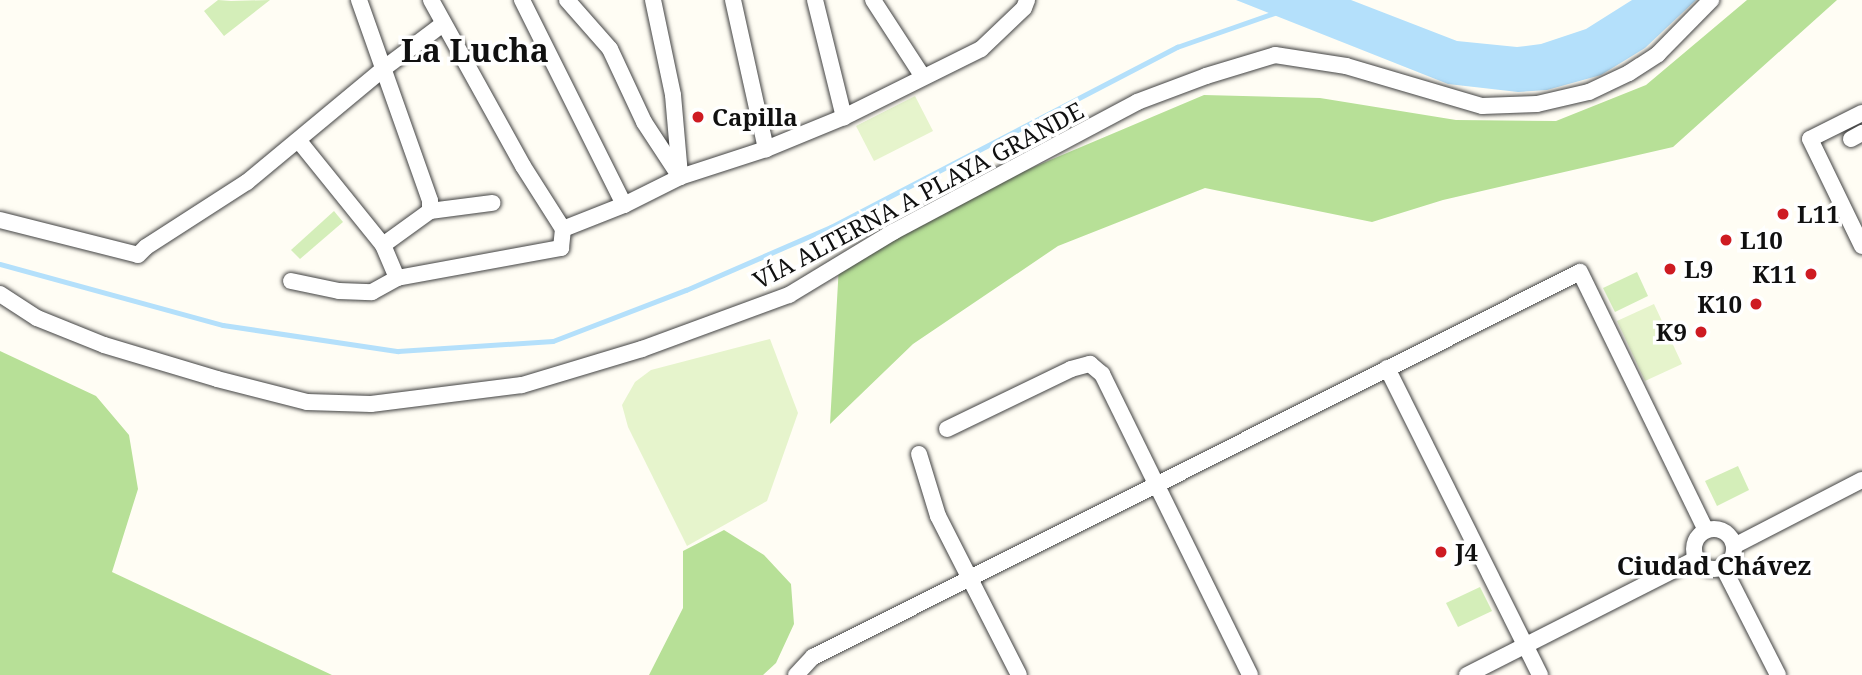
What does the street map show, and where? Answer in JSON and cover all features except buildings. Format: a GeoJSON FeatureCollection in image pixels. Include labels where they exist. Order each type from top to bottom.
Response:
{"type":"FeatureCollection","features":[{"type":"Feature","properties":{"kind":"street"},"geometry":{"type":"LineString","coordinates":[[359,0],[430,201],[430,211]]}},
{"type":"Feature","properties":{"kind":"street"},"geometry":{"type":"LineString","coordinates":[[292,281],[339,291],[372,292],[397,278],[555,250],[564,244],[563,229],[523,166],[431,0]]}},
{"type":"Feature","properties":{"kind":"street"},"geometry":{"type":"LineString","coordinates":[[522,0],[624,205]]}},
{"type":"Feature","properties":{"kind":"street"},"geometry":{"type":"LineString","coordinates":[[567,0],[610,50],[644,122],[680,177]]}},
{"type":"Feature","properties":{"kind":"street"},"geometry":{"type":"LineString","coordinates":[[653,0],[673,95],[680,177]]}},
{"type":"Feature","properties":{"kind":"street"},"geometry":{"type":"LineString","coordinates":[[733,0],[766,149]]}},
{"type":"Feature","properties":{"kind":"street"},"geometry":{"type":"LineString","coordinates":[[815,0],[844,117]]}},
{"type":"Feature","properties":{"kind":"street"},"geometry":{"type":"LineString","coordinates":[[873,0],[923,77]]}},
{"type":"Feature","properties":{"kind":"street"},"geometry":{"type":"LineString","coordinates":[[563,229],[624,205],[680,177],[766,149],[844,117],[981,49],[1024,8],[1027,0]]}},
{"type":"Feature","properties":{"kind":"street","name":"VÍA ALTERNA A PLAYA GRANDE"},"geometry":{"type":"LineString","coordinates":[[0,294],[37,318],[104,345],[217,379],[307,402],[372,404],[522,385],[642,349],[789,295],[893,232],[1137,102],[1206,76],[1275,55],[1346,66],[1482,106],[1536,104],[1589,92],[1629,73],[1658,54],[1711,0]]}},
{"type":"Feature","properties":{"kind":"street"},"geometry":{"type":"LineString","coordinates":[[0,220],[138,256],[146,247],[247,182],[383,69],[443,24]]}},
{"type":"Feature","properties":{"kind":"street"},"geometry":{"type":"LineString","coordinates":[[1862,113],[1810,139],[1862,246]]}},
{"type":"Feature","properties":{"kind":"street"},"geometry":{"type":"LineString","coordinates":[[299,141],[383,245],[397,278]]}},
{"type":"Feature","properties":{"kind":"street"},"geometry":{"type":"LineString","coordinates":[[383,245],[430,211],[492,203]]}},
{"type":"Feature","properties":{"kind":"street"},"geometry":{"type":"LineString","coordinates":[[796,675],[813,657],[1580,272],[1706,530]]}},
{"type":"Feature","properties":{"kind":"street"},"geometry":{"type":"LineString","coordinates":[[947,429],[1071,369],[1090,364],[1102,374],[1250,675]]}},
{"type":"Feature","properties":{"kind":"street"},"geometry":{"type":"LineString","coordinates":[[1387,368],[1540,675]]}},
{"type":"Feature","properties":{"kind":"street"},"geometry":{"type":"LineString","coordinates":[[919,454],[938,516],[1018,675]]}},
{"type":"Feature","properties":{"kind":"street"},"geometry":{"type":"LineString","coordinates":[[1734,546],[1862,480]]}},
{"type":"Feature","properties":{"kind":"street"},"geometry":{"type":"LineString","coordinates":[[1713,528],[1727,533],[1734,546],[1731,560],[1723,567],[1708,568],[1696,559],[1694,542],[1706,530],[1713,528]]}},
{"type":"Feature","properties":{"kind":"street"},"geometry":{"type":"LineString","coordinates":[[1467,675],[1696,559]]}},
{"type":"Feature","properties":{"kind":"street"},"geometry":{"type":"LineString","coordinates":[[1723,567],[1778,675]]}},
{"type":"Feature","properties":{"kind":"green space"},"geometry":{"type":"Polygon","coordinates":[[[218,0],[270,0],[224,36],[204,11],[218,0]]]}},
{"type":"Feature","properties":{"kind":"green space"},"geometry":{"type":"Polygon","coordinates":[[[1747,0],[1837,0],[1673,147],[1443,200],[1372,222],[1205,188],[1058,246],[913,344],[830,424],[839,265],[965,196],[1204,95],[1320,98],[1456,120],[1556,121],[1646,85],[1747,0]]]}},
{"type":"Feature","properties":{"kind":"green space"},"geometry":{"type":"Polygon","coordinates":[[[915,96],[933,131],[874,161],[856,126],[915,96]]]}},
{"type":"Feature","properties":{"kind":"green space"},"geometry":{"type":"Polygon","coordinates":[[[334,211],[343,222],[300,259],[291,250],[334,211]]]}},
{"type":"Feature","properties":{"kind":"green space"},"geometry":{"type":"Polygon","coordinates":[[[1637,272],[1648,296],[1615,312],[1603,288],[1637,272]]]}},
{"type":"Feature","properties":{"kind":"green space"},"geometry":{"type":"Polygon","coordinates":[[[1654,304],[1682,364],[1645,381],[1617,321],[1654,304]]]}},
{"type":"Feature","properties":{"kind":"green space"},"geometry":{"type":"Polygon","coordinates":[[[770,339],[798,413],[767,501],[687,546],[628,427],[622,405],[635,382],[651,370],[770,339]]]}},
{"type":"Feature","properties":{"kind":"green space"},"geometry":{"type":"Polygon","coordinates":[[[0,351],[96,396],[129,435],[138,489],[112,572],[332,675],[0,675],[0,351]]]}},
{"type":"Feature","properties":{"kind":"green space"},"geometry":{"type":"Polygon","coordinates":[[[1738,466],[1749,490],[1717,506],[1705,481],[1738,466]]]}},
{"type":"Feature","properties":{"kind":"green space"},"geometry":{"type":"Polygon","coordinates":[[[724,530],[764,555],[791,584],[794,624],[776,663],[763,675],[649,675],[683,608],[683,551],[724,530]]]}},
{"type":"Feature","properties":{"kind":"green space"},"geometry":{"type":"Polygon","coordinates":[[[1480,587],[1492,611],[1458,627],[1446,603],[1480,587]]]}},
{"type":"Feature","properties":{"kind":"water"},"geometry":{"type":"Polygon","coordinates":[[[1236,0],[1351,0],[1457,41],[1517,47],[1541,44],[1586,29],[1632,0],[1696,0],[1645,48],[1601,75],[1547,90],[1518,92],[1448,84],[1236,0]]]}},
{"type":"Feature","properties":{"kind":"waterway"},"geometry":{"type":"LineString","coordinates":[[0,264],[223,325],[398,351],[553,341],[686,290],[831,227],[1177,47],[1274,13]]}},
{"type":"Feature","properties":{"kind":"place","name":"Capilla"},"geometry":{"type":"Point","coordinates":[698,117]}},
{"type":"Feature","properties":{"kind":"place","name":"L11"},"geometry":{"type":"Point","coordinates":[1783,214]}},
{"type":"Feature","properties":{"kind":"place","name":"L10"},"geometry":{"type":"Point","coordinates":[1726,240]}},
{"type":"Feature","properties":{"kind":"place","name":"L9"},"geometry":{"type":"Point","coordinates":[1670,269]}},
{"type":"Feature","properties":{"kind":"place","name":"K11"},"geometry":{"type":"Point","coordinates":[1811,274]}},
{"type":"Feature","properties":{"kind":"place","name":"K10"},"geometry":{"type":"Point","coordinates":[1756,304]}},
{"type":"Feature","properties":{"kind":"place","name":"K9"},"geometry":{"type":"Point","coordinates":[1701,332]}},
{"type":"Feature","properties":{"kind":"place","name":"J4"},"geometry":{"type":"Point","coordinates":[1441,552]}},
{"type":"Feature","properties":{"kind":"district","name":"La Lucha"},"geometry":{"type":"Point","coordinates":[475,50]}},
{"type":"Feature","properties":{"kind":"district","name":"Ciudad Chávez"},"geometry":{"type":"Point","coordinates":[1714,566]}}]}
